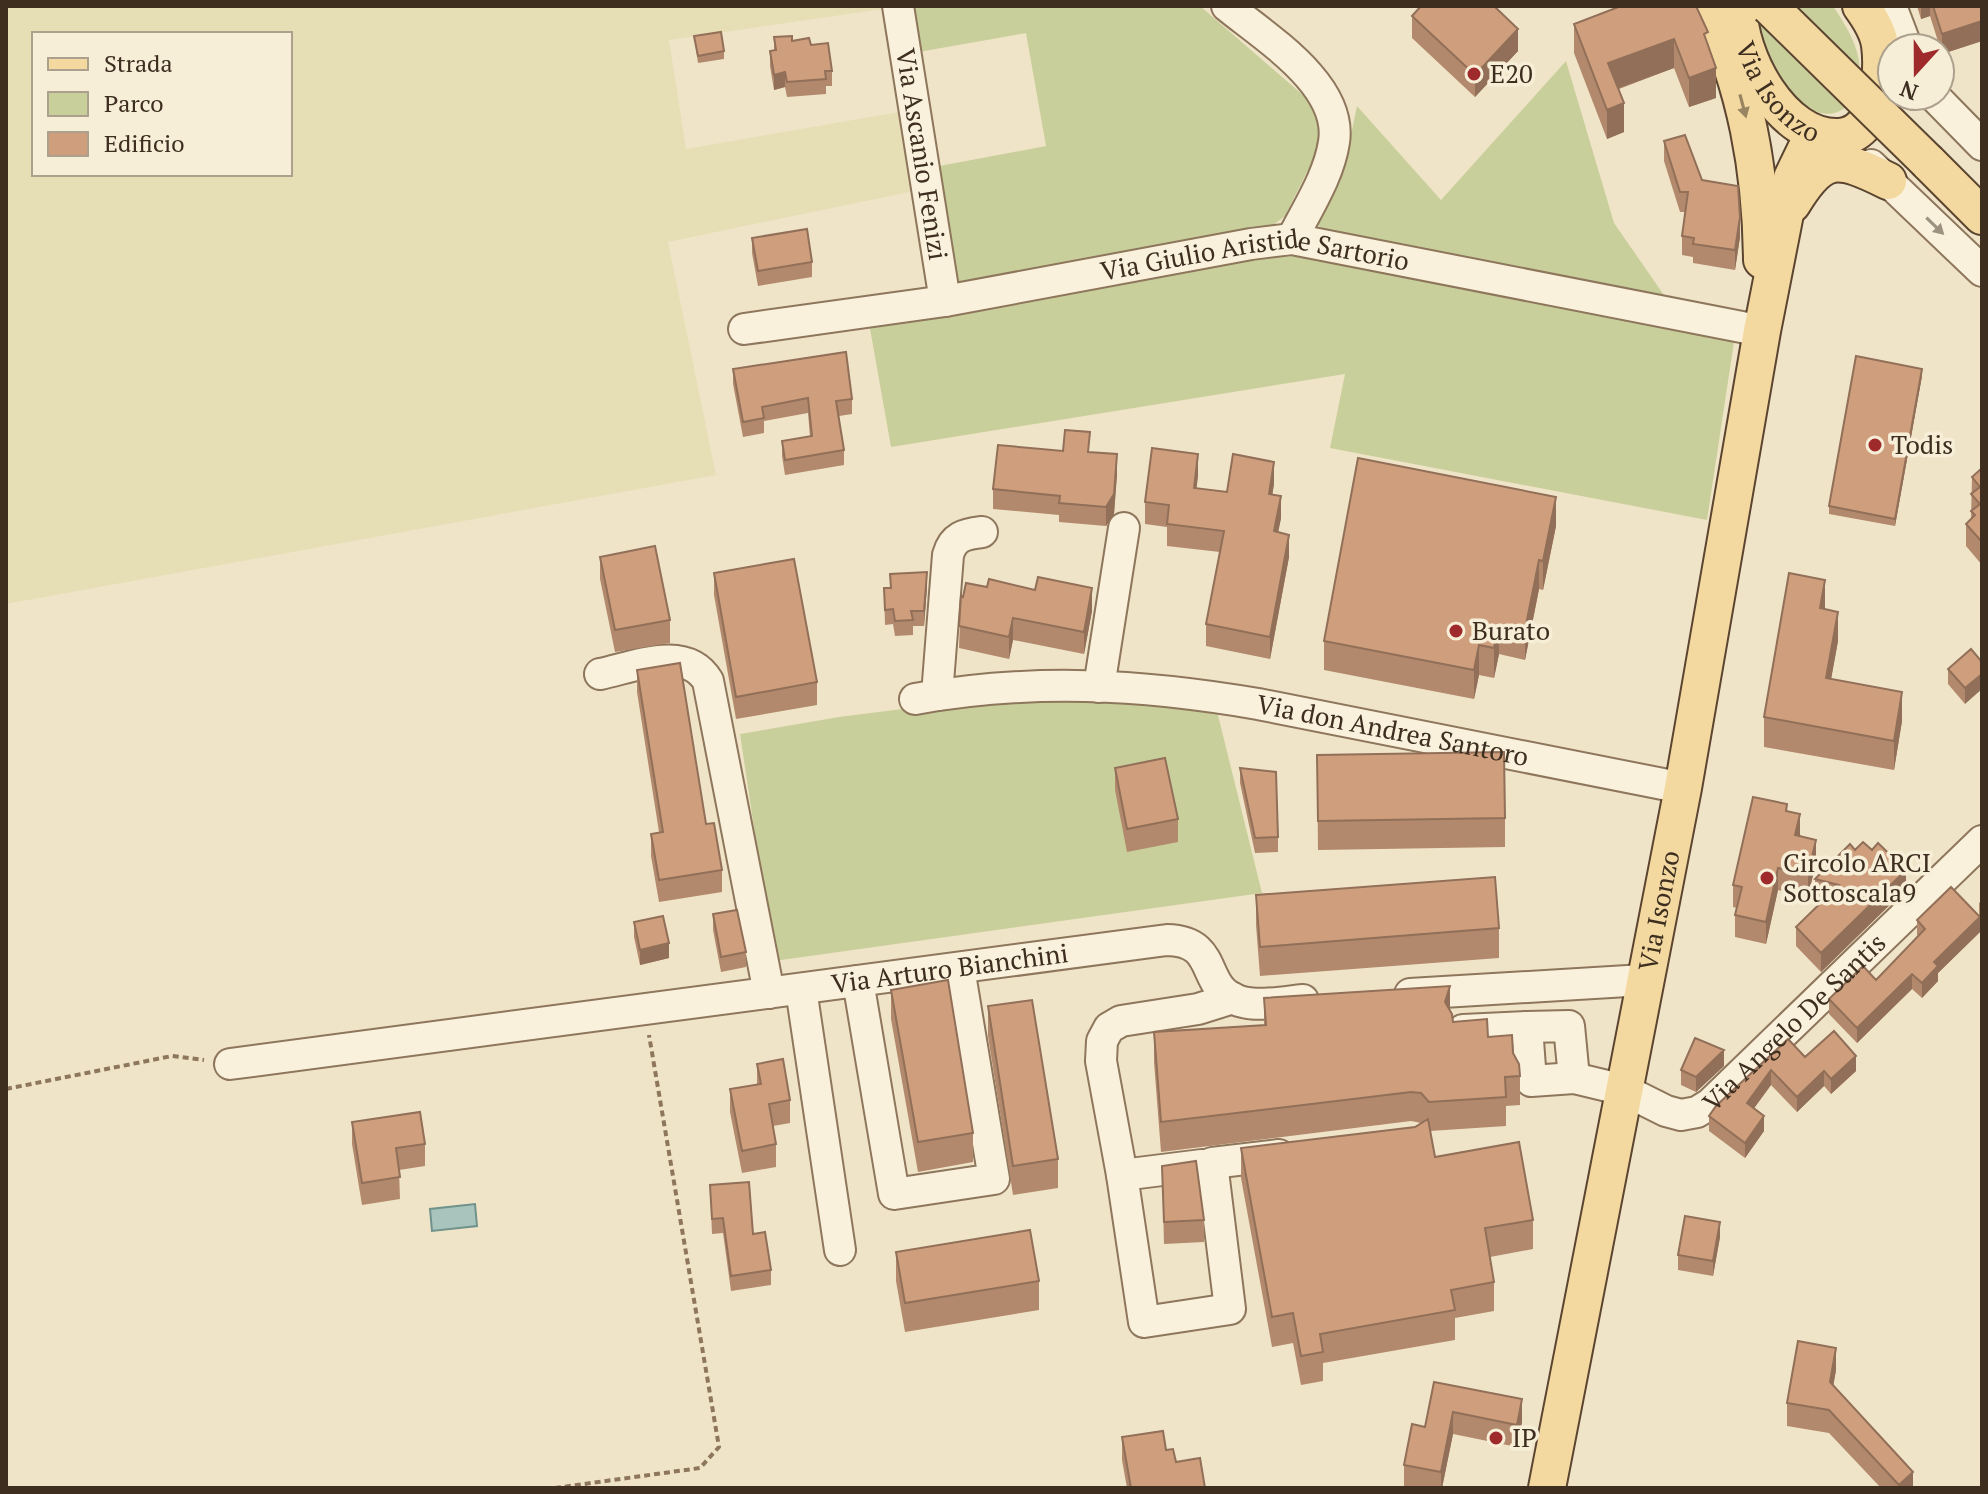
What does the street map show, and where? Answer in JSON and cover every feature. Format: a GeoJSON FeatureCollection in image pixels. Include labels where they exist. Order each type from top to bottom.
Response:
{"type":"FeatureCollection","features":[{"type":"Feature","properties":{"kind":"main road"},"geometry":{"type":"LineString","coordinates":[[1709,6],[1740,20]]}},
{"type":"Feature","properties":{"kind":"main road"},"geometry":{"type":"LineString","coordinates":[[1709,6],[1738,88],[1756,161],[1774,209]]}},
{"type":"Feature","properties":{"kind":"main road"},"geometry":{"type":"LineString","coordinates":[[1769,6],[1982,216]]}},
{"type":"Feature","properties":{"kind":"main road","name":"Via Isonzo"},"geometry":{"type":"LineString","coordinates":[[1740,20],[1758,75],[1773,100],[1798,124],[1832,136],[1859,129],[1871,113],[1881,70],[1882,26]]}},
{"type":"Feature","properties":{"kind":"main road"},"geometry":{"type":"LineString","coordinates":[[1773,100],[1768,173],[1774,209]]}},
{"type":"Feature","properties":{"kind":"main road"},"geometry":{"type":"LineString","coordinates":[[1774,209],[1792,178],[1800,156],[1814,140],[1832,136]]}},
{"type":"Feature","properties":{"kind":"main road"},"geometry":{"type":"LineString","coordinates":[[1774,209],[1807,178],[1824,166],[1836,163],[1851,165],[1888,181]]}},
{"type":"Feature","properties":{"kind":"main road","name":"Via Isonzo"},"geometry":{"type":"LineString","coordinates":[[1547,1488],[1683,788],[1762,331],[1774,209]]}},
{"type":"Feature","properties":{"kind":"street","name":"Via Ascanio Fenizi"},"geometry":{"type":"LineString","coordinates":[[898,6],[945,301]]}},
{"type":"Feature","properties":{"kind":"street"},"geometry":{"type":"LineString","coordinates":[[1227,6],[1312,80],[1334,117],[1334,140],[1328,162],[1292,239]]}},
{"type":"Feature","properties":{"kind":"street"},"geometry":{"type":"LineString","coordinates":[[1950,112],[1982,145]]}},
{"type":"Feature","properties":{"kind":"street"},"geometry":{"type":"LineString","coordinates":[[1832,136],[1888,181],[1982,271]]}},
{"type":"Feature","properties":{"kind":"street","name":"Via Giulio Aristide Sartorio"},"geometry":{"type":"LineString","coordinates":[[744,329],[945,301],[1292,239],[1762,331]]}},
{"type":"Feature","properties":{"kind":"street"},"geometry":{"type":"LineString","coordinates":[[1099,687],[1124,528]]}},
{"type":"Feature","properties":{"kind":"street","name":"Via don Andrea Santoro"},"geometry":{"type":"LineString","coordinates":[[982,532],[955,539],[948,555],[926,697],[1006,686],[1167,691],[1258,704],[1683,788]]}},
{"type":"Feature","properties":{"kind":"street"},"geometry":{"type":"LineString","coordinates":[[600,674],[678,660],[698,667],[708,681],[769,993]]}},
{"type":"Feature","properties":{"kind":"street","name":"Via Angelo De Santis"},"geometry":{"type":"LineString","coordinates":[[1527,1027],[1531,1081],[1574,1078],[1624,1090],[1673,1114],[1689,1114],[1705,1108],[1982,841]]}},
{"type":"Feature","properties":{"kind":"street","name":"Via Arturo Bianchini"},"geometry":{"type":"LineString","coordinates":[[230,1064],[1175,940],[1191,944],[1203,953],[1218,988],[1233,998]]}},
{"type":"Feature","properties":{"kind":"street"},"geometry":{"type":"LineString","coordinates":[[858,981],[894,1194],[994,1179],[959,968]]}},
{"type":"Feature","properties":{"kind":"street"},"geometry":{"type":"LineString","coordinates":[[1390,995],[1644,980]]}},
{"type":"Feature","properties":{"kind":"street"},"geometry":{"type":"LineString","coordinates":[[801,989],[840,1250]]}},
{"type":"Feature","properties":{"kind":"street"},"geometry":{"type":"LineString","coordinates":[[1212,1163],[1230,1309],[1144,1322],[1101,1061],[1105,1034],[1121,1021],[1198,1009],[1233,998],[1250,1003],[1326,999]]}},
{"type":"Feature","properties":{"kind":"street"},"geometry":{"type":"LineString","coordinates":[[1463,1030],[1569,1026],[1574,1078]]}},
{"type":"Feature","properties":{"kind":"street"},"geometry":{"type":"LineString","coordinates":[[1122,1175],[1305,1152]]}},
{"type":"Feature","properties":{"kind":"path"},"geometry":{"type":"LineString","coordinates":[[555,1488],[700,1468],[719,1447],[645,1009]]}},
{"type":"Feature","properties":{"kind":"path"},"geometry":{"type":"LineString","coordinates":[[6,1089],[172,1056],[230,1064]]}},
{"type":"Feature","properties":{"kind":"shaded area"},"geometry":{"type":"Polygon","coordinates":[[[6,6],[883,6],[883,9],[669,40],[686,149],[899,112],[914,191],[668,242],[716,475],[6,604],[6,6]]]}},
{"type":"Feature","properties":{"kind":"green space"},"geometry":{"type":"Polygon","coordinates":[[[906,6],[1200,6],[1311,102],[1322,123],[1322,142],[1285,216],[1264,232],[971,285],[959,281],[949,272],[934,167],[1046,146],[1026,33],[913,53],[906,6]]]}},
{"type":"Feature","properties":{"kind":"green space"},"geometry":{"type":"Polygon","coordinates":[[[1760,6],[1833,6],[1851,36],[1859,61],[1855,92],[1845,108],[1830,114],[1813,111],[1784,86],[1764,47],[1759,23],[1760,6]]]}},
{"type":"Feature","properties":{"kind":"green space"},"geometry":{"type":"Polygon","coordinates":[[[1566,61],[1614,223],[1666,298],[1328,234],[1319,226],[1317,213],[1347,154],[1357,106],[1441,200],[1566,61]]]}},
{"type":"Feature","properties":{"kind":"green space"},"geometry":{"type":"Polygon","coordinates":[[[1296,251],[1734,342],[1707,520],[1330,448],[1345,374],[891,447],[869,323],[1296,251]]]}},
{"type":"Feature","properties":{"kind":"green space"},"geometry":{"type":"Polygon","coordinates":[[[1013,695],[1215,703],[1262,893],[774,961],[740,734],[839,717],[1013,695]]]}},
{"type":"Feature","properties":{"kind":"water"},"geometry":{"type":"Polygon","coordinates":[[[475,1204],[477,1226],[432,1231],[430,1209],[475,1204]]]}},
{"type":"Feature","properties":{"kind":"building","name":"E20"},"geometry":{"type":"Polygon","coordinates":[[[1421,6],[1494,6],[1518,29],[1475,75],[1412,16],[1421,6]]]}},
{"type":"Feature","properties":{"kind":"building"},"geometry":{"type":"Polygon","coordinates":[[[1621,6],[1696,6],[1708,32],[1704,34],[1716,68],[1689,78],[1674,39],[1608,63],[1624,103],[1607,110],[1574,24],[1621,6]]]}},
{"type":"Feature","properties":{"kind":"building"},"geometry":{"type":"Polygon","coordinates":[[[1933,6],[1981,6],[1982,21],[1941,32],[1933,6]]]}},
{"type":"Feature","properties":{"kind":"building"},"geometry":{"type":"Polygon","coordinates":[[[721,32],[724,51],[698,56],[694,36],[721,32]]]}},
{"type":"Feature","properties":{"kind":"building"},"geometry":{"type":"Polygon","coordinates":[[[792,36],[792,41],[809,38],[811,45],[828,43],[832,71],[825,71],[826,79],[787,82],[785,72],[774,75],[770,51],[776,50],[774,37],[792,36]]]}},
{"type":"Feature","properties":{"kind":"building"},"geometry":{"type":"Polygon","coordinates":[[[1685,135],[1702,180],[1738,186],[1740,217],[1735,250],[1693,244],[1694,238],[1682,236],[1688,192],[1680,192],[1664,141],[1685,135]]]}},
{"type":"Feature","properties":{"kind":"building"},"geometry":{"type":"Polygon","coordinates":[[[807,229],[812,262],[758,271],[752,238],[807,229]]]}},
{"type":"Feature","properties":{"kind":"building"},"geometry":{"type":"Polygon","coordinates":[[[846,352],[852,399],[836,401],[844,450],[785,460],[782,441],[812,436],[808,398],[762,407],[764,418],[743,422],[733,369],[846,352]]]}},
{"type":"Feature","properties":{"kind":"building","name":"Todis"},"geometry":{"type":"Polygon","coordinates":[[[1856,356],[1922,369],[1895,519],[1829,506],[1856,356]]]}},
{"type":"Feature","properties":{"kind":"building"},"geometry":{"type":"Polygon","coordinates":[[[1065,430],[1090,432],[1088,452],[1117,454],[1114,494],[1106,507],[1059,503],[1060,496],[993,489],[998,445],[1063,451],[1065,430]]]}},
{"type":"Feature","properties":{"kind":"building"},"geometry":{"type":"Polygon","coordinates":[[[1152,448],[1198,454],[1194,488],[1227,492],[1233,454],[1274,462],[1269,494],[1281,496],[1274,531],[1289,535],[1270,637],[1206,624],[1224,531],[1167,524],[1169,505],[1145,502],[1152,448]]]}},
{"type":"Feature","properties":{"kind":"building"},"geometry":{"type":"Polygon","coordinates":[[[1358,458],[1556,497],[1525,630],[1499,625],[1494,648],[1479,645],[1474,670],[1324,641],[1358,458]]]}},
{"type":"Feature","properties":{"kind":"building"},"geometry":{"type":"Polygon","coordinates":[[[1982,468],[1982,542],[1966,524],[1975,515],[1971,511],[1980,504],[1971,494],[1980,487],[1972,477],[1982,468]]]}},
{"type":"Feature","properties":{"kind":"building"},"geometry":{"type":"Polygon","coordinates":[[[655,546],[670,620],[615,630],[600,557],[655,546]]]}},
{"type":"Feature","properties":{"kind":"building"},"geometry":{"type":"Polygon","coordinates":[[[794,559],[817,682],[736,697],[714,573],[794,559]]]}},
{"type":"Feature","properties":{"kind":"building"},"geometry":{"type":"Polygon","coordinates":[[[927,572],[924,611],[911,611],[913,620],[895,621],[893,609],[885,610],[884,588],[891,588],[890,574],[927,572]]]}},
{"type":"Feature","properties":{"kind":"building"},"geometry":{"type":"Polygon","coordinates":[[[1789,573],[1825,580],[1820,608],[1838,612],[1826,678],[1902,692],[1894,741],[1764,717],[1789,573]]]}},
{"type":"Feature","properties":{"kind":"building"},"geometry":{"type":"Polygon","coordinates":[[[1038,577],[1092,588],[1084,632],[1013,618],[1009,637],[959,626],[961,596],[966,583],[987,587],[989,579],[1035,590],[1038,577]]]}},
{"type":"Feature","properties":{"kind":"building"},"geometry":{"type":"Polygon","coordinates":[[[1971,649],[1982,662],[1982,674],[1965,688],[1948,669],[1971,649]]]}},
{"type":"Feature","properties":{"kind":"building"},"geometry":{"type":"Polygon","coordinates":[[[680,663],[706,824],[714,823],[722,870],[659,880],[651,834],[663,832],[637,670],[680,663]]]}},
{"type":"Feature","properties":{"kind":"building"},"geometry":{"type":"Polygon","coordinates":[[[1504,752],[1505,818],[1318,821],[1317,755],[1504,752]]]}},
{"type":"Feature","properties":{"kind":"building"},"geometry":{"type":"Polygon","coordinates":[[[1165,758],[1178,819],[1127,829],[1115,768],[1165,758]]]}},
{"type":"Feature","properties":{"kind":"building"},"geometry":{"type":"Polygon","coordinates":[[[1240,768],[1276,772],[1278,837],[1255,838],[1240,768]]]}},
{"type":"Feature","properties":{"kind":"building"},"geometry":{"type":"Polygon","coordinates":[[[1753,797],[1787,804],[1786,811],[1800,814],[1795,835],[1816,840],[1808,874],[1778,868],[1766,922],[1735,915],[1742,887],[1733,885],[1753,797]]]}},
{"type":"Feature","properties":{"kind":"building"},"geometry":{"type":"Polygon","coordinates":[[[1863,842],[1872,850],[1878,843],[1906,870],[1821,953],[1796,927],[1839,885],[1815,879],[1850,844],[1855,850],[1863,842]]]}},
{"type":"Feature","properties":{"kind":"building"},"geometry":{"type":"Polygon","coordinates":[[[1495,877],[1499,928],[1260,947],[1256,895],[1495,877]]]}},
{"type":"Feature","properties":{"kind":"building"},"geometry":{"type":"Polygon","coordinates":[[[1951,887],[1980,917],[1934,962],[1938,966],[1922,983],[1912,974],[1857,1028],[1829,999],[1863,966],[1876,980],[1925,929],[1917,920],[1951,887]]]}},
{"type":"Feature","properties":{"kind":"building"},"geometry":{"type":"Polygon","coordinates":[[[737,910],[746,952],[721,957],[713,914],[737,910]]]}},
{"type":"Feature","properties":{"kind":"building"},"geometry":{"type":"Polygon","coordinates":[[[663,916],[669,943],[640,950],[634,922],[663,916]]]}},
{"type":"Feature","properties":{"kind":"building"},"geometry":{"type":"Polygon","coordinates":[[[948,980],[973,1133],[918,1142],[891,990],[948,980]]]}},
{"type":"Feature","properties":{"kind":"building"},"geometry":{"type":"Polygon","coordinates":[[[1450,986],[1445,1002],[1453,1022],[1487,1019],[1488,1037],[1512,1035],[1513,1053],[1519,1064],[1520,1076],[1505,1077],[1506,1097],[1429,1102],[1421,1093],[1411,1092],[1161,1122],[1154,1032],[1266,1025],[1264,998],[1450,986]]]}},
{"type":"Feature","properties":{"kind":"building"},"geometry":{"type":"Polygon","coordinates":[[[1032,1000],[1058,1159],[1013,1166],[988,1006],[1032,1000]]]}},
{"type":"Feature","properties":{"kind":"building"},"geometry":{"type":"Polygon","coordinates":[[[1834,1031],[1856,1056],[1831,1079],[1824,1071],[1797,1097],[1771,1070],[1747,1103],[1764,1116],[1745,1143],[1709,1116],[1788,1039],[1805,1057],[1834,1031]]]}},
{"type":"Feature","properties":{"kind":"building"},"geometry":{"type":"Polygon","coordinates":[[[1695,1038],[1724,1050],[1696,1077],[1681,1070],[1695,1038]]]}},
{"type":"Feature","properties":{"kind":"building"},"geometry":{"type":"Polygon","coordinates":[[[783,1059],[790,1100],[769,1104],[776,1144],[742,1151],[730,1089],[761,1084],[757,1064],[783,1059]]]}},
{"type":"Feature","properties":{"kind":"building"},"geometry":{"type":"Polygon","coordinates":[[[420,1112],[425,1144],[396,1148],[400,1177],[362,1183],[352,1122],[420,1112]]]}},
{"type":"Feature","properties":{"kind":"building"},"geometry":{"type":"Polygon","coordinates":[[[1428,1119],[1435,1157],[1519,1142],[1533,1220],[1485,1228],[1494,1282],[1451,1290],[1455,1310],[1320,1334],[1323,1352],[1301,1356],[1293,1313],[1272,1317],[1241,1148],[1415,1127],[1428,1119]]]}},
{"type":"Feature","properties":{"kind":"building"},"geometry":{"type":"Polygon","coordinates":[[[1196,1161],[1204,1220],[1164,1222],[1162,1166],[1196,1161]]]}},
{"type":"Feature","properties":{"kind":"building"},"geometry":{"type":"Polygon","coordinates":[[[749,1182],[753,1234],[765,1232],[771,1270],[731,1276],[723,1218],[712,1219],[710,1185],[749,1182]]]}},
{"type":"Feature","properties":{"kind":"building"},"geometry":{"type":"Polygon","coordinates":[[[1685,1216],[1720,1222],[1713,1261],[1678,1255],[1685,1216]]]}},
{"type":"Feature","properties":{"kind":"building"},"geometry":{"type":"Polygon","coordinates":[[[1030,1230],[1039,1281],[905,1303],[896,1252],[1030,1230]]]}},
{"type":"Feature","properties":{"kind":"building"},"geometry":{"type":"Polygon","coordinates":[[[1798,1341],[1836,1348],[1830,1382],[1913,1472],[1899,1485],[1829,1410],[1787,1403],[1798,1341]]]}},
{"type":"Feature","properties":{"kind":"building"},"geometry":{"type":"Polygon","coordinates":[[[1434,1382],[1522,1399],[1517,1425],[1453,1412],[1441,1472],[1404,1465],[1412,1424],[1425,1427],[1434,1382]]]}},
{"type":"Feature","properties":{"kind":"building"},"geometry":{"type":"Polygon","coordinates":[[[1163,1431],[1166,1450],[1173,1449],[1176,1462],[1200,1458],[1205,1488],[1131,1488],[1122,1437],[1163,1431]]]}},
{"type":"Feature","properties":{"kind":"place","name":"E20"},"geometry":{"type":"Point","coordinates":[1474,74]}},
{"type":"Feature","properties":{"kind":"place","name":"Todis"},"geometry":{"type":"Point","coordinates":[1875,445]}},
{"type":"Feature","properties":{"kind":"place","name":"Burato"},"geometry":{"type":"Point","coordinates":[1456,631]}},
{"type":"Feature","properties":{"kind":"place","name":"Circolo ARCI Sottoscala9"},"geometry":{"type":"Point","coordinates":[1767,878]}},
{"type":"Feature","properties":{"kind":"place","name":"IP"},"geometry":{"type":"Point","coordinates":[1496,1438]}}]}
